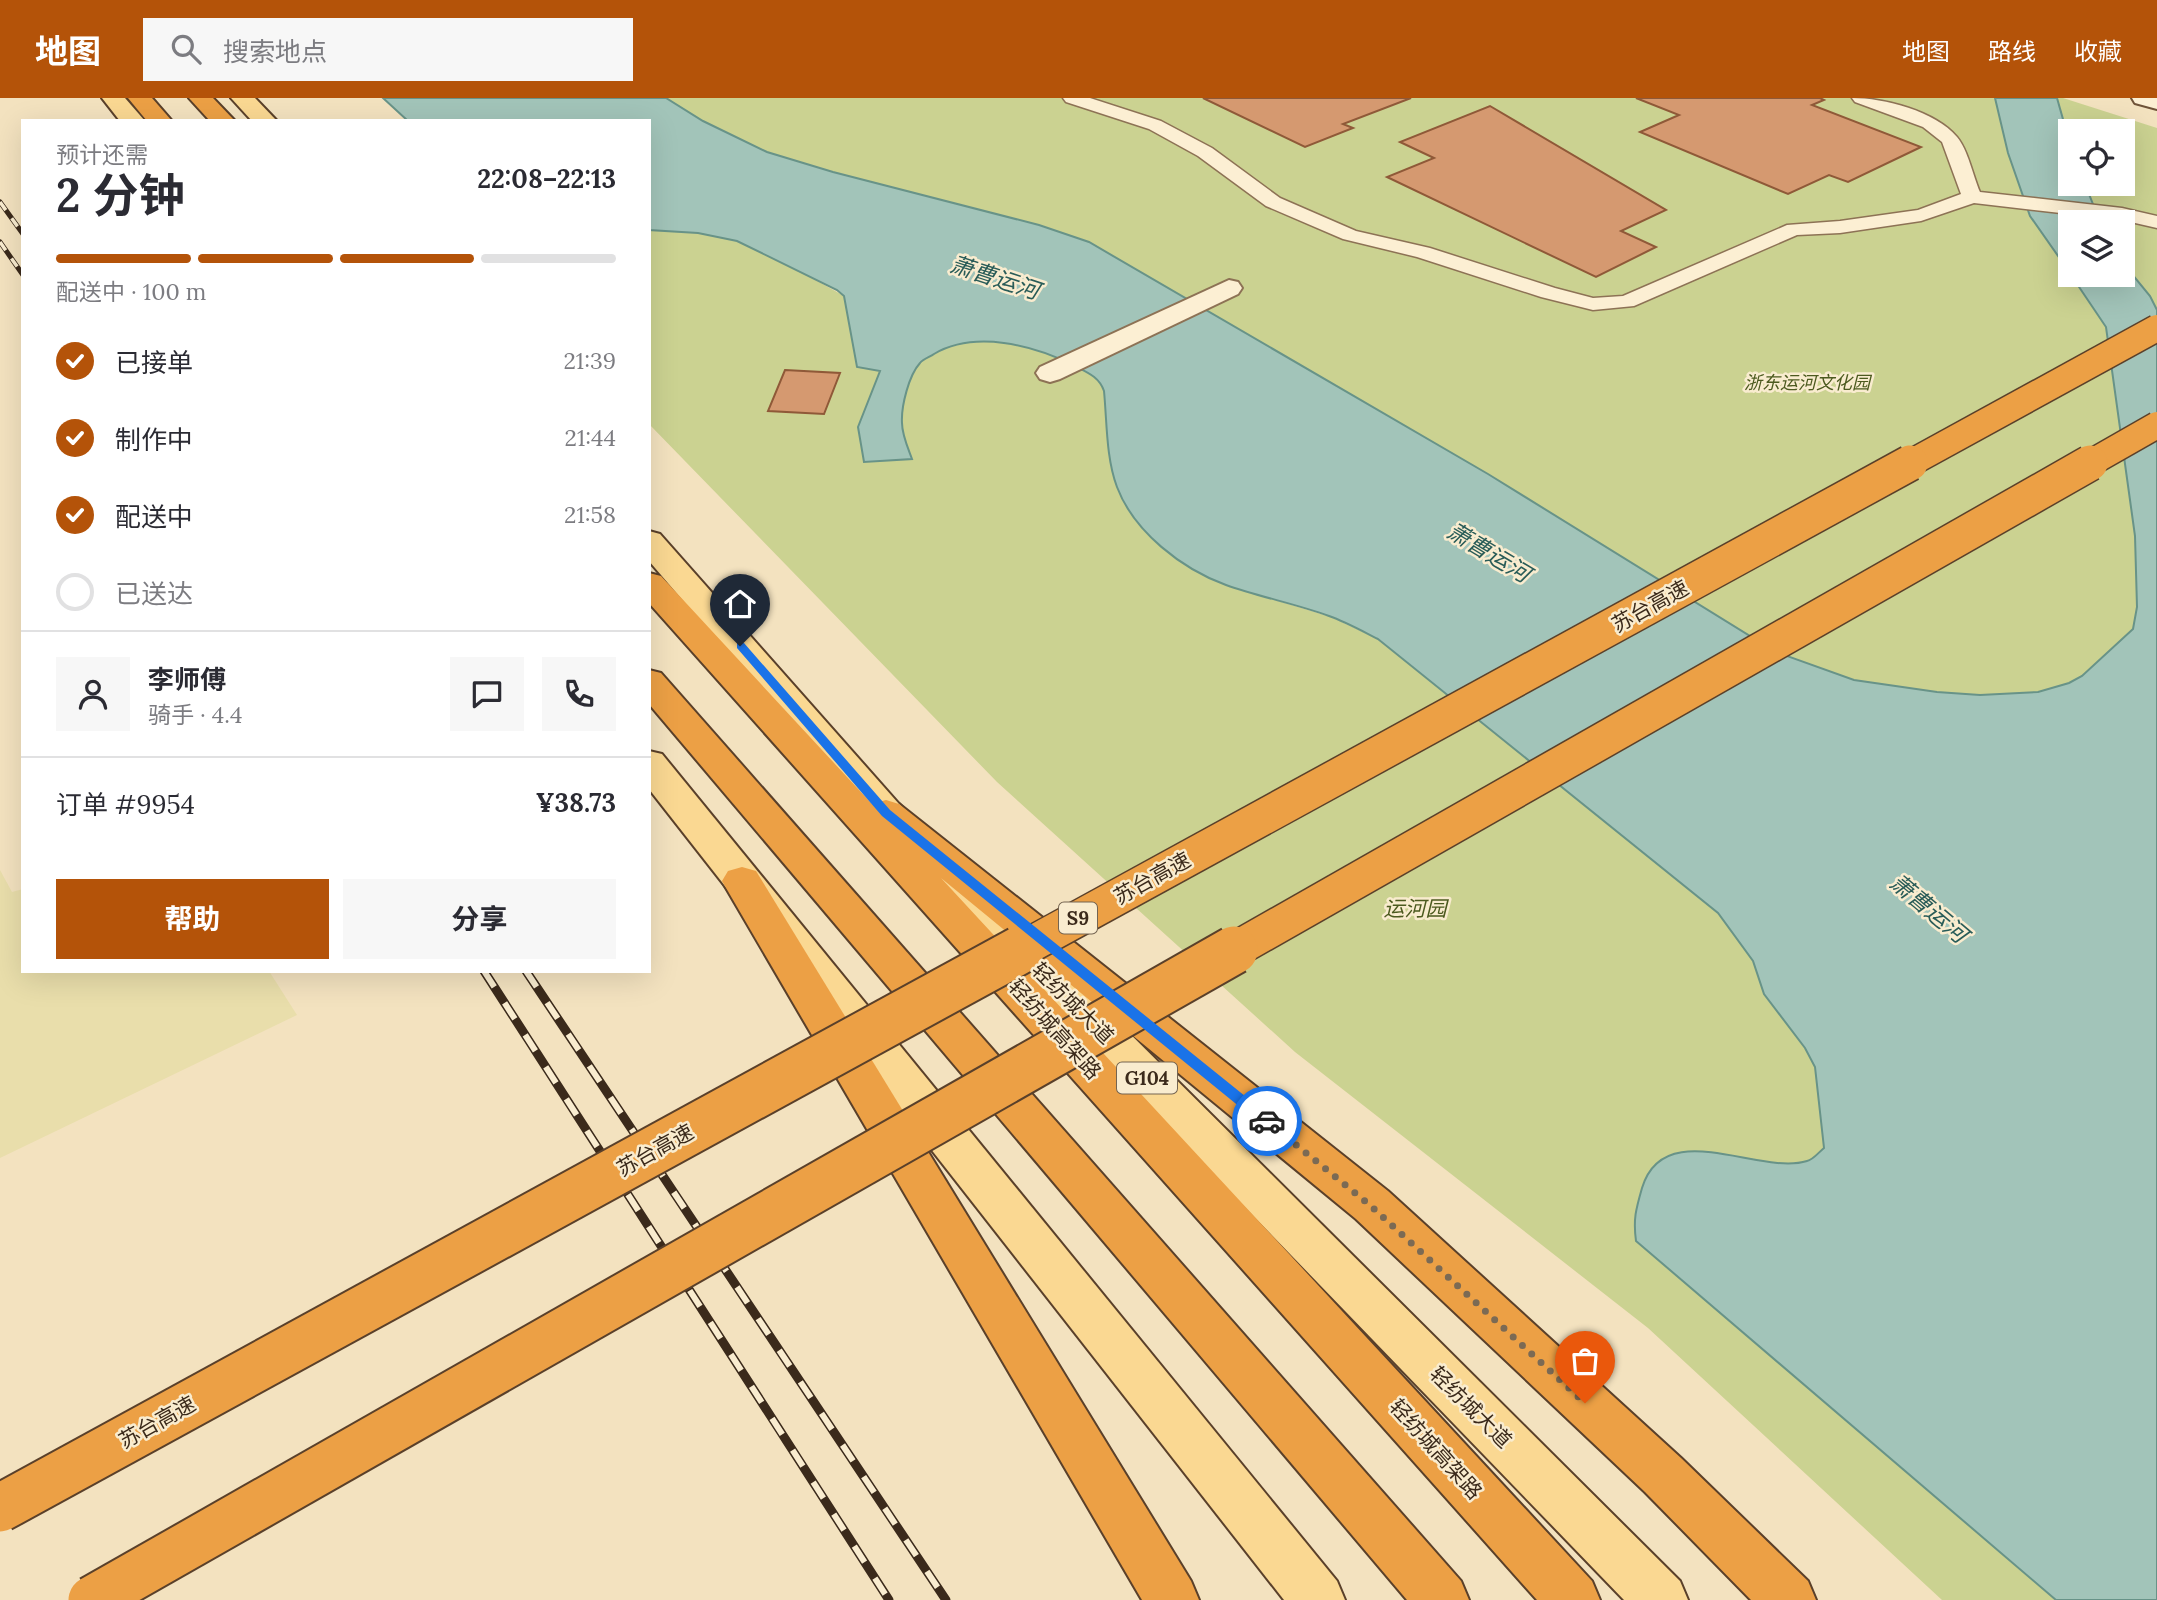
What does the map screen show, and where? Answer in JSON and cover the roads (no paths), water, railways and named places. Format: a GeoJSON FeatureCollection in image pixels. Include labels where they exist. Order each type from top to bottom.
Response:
{"type":"FeatureCollection","features":[{"type":"Feature","properties":{"kind":"highway"},"geometry":{"type":"LineString","coordinates":[[139,98],[158,119]]}},
{"type":"Feature","properties":{"kind":"highway"},"geometry":{"type":"LineString","coordinates":[[200,98],[221,119]]}},
{"type":"Feature","properties":{"kind":"highway","name":"苏台高速"},"geometry":{"type":"LineString","coordinates":[[0,1508],[2157,328]]}},
{"type":"Feature","properties":{"kind":"highway"},"geometry":{"type":"LineString","coordinates":[[92,1600],[2157,425]]}},
{"type":"Feature","properties":{"kind":"highway","name":"轻纺城高架路"},"geometry":{"type":"LineString","coordinates":[[651,585],[1573,1600]]}},
{"type":"Feature","properties":{"kind":"highway"},"geometry":{"type":"LineString","coordinates":[[651,683],[1442,1600]]}},
{"type":"Feature","properties":{"kind":"highway"},"geometry":{"type":"LineString","coordinates":[[886,813],[1371,1206],[1663,1475],[1789,1600]]}},
{"type":"Feature","properties":{"kind":"highway"},"geometry":{"type":"LineString","coordinates":[[742,881],[1172,1600]]}},
{"type":"Feature","properties":{"kind":"main road"},"geometry":{"type":"LineString","coordinates":[[113,98],[131,119]]}},
{"type":"Feature","properties":{"kind":"main road"},"geometry":{"type":"LineString","coordinates":[[242,98],[263,119]]}},
{"type":"Feature","properties":{"kind":"main road","name":"轻纺城大道"},"geometry":{"type":"LineString","coordinates":[[651,543],[886,813],[1661,1600]]}},
{"type":"Feature","properties":{"kind":"main road"},"geometry":{"type":"LineString","coordinates":[[651,766],[1318,1600]]}},
{"type":"Feature","properties":{"kind":"street"},"geometry":{"type":"LineString","coordinates":[[2143,98],[2157,102]]}},
{"type":"Feature","properties":{"kind":"street"},"geometry":{"type":"LineString","coordinates":[[1050,373],[1229,288]]}},
{"type":"Feature","properties":{"kind":"lane"},"geometry":{"type":"LineString","coordinates":[[1072,98],[1154,125],[1205,152],[1273,202],[1350,235],[1423,253],[1548,293],[1593,304],[1627,302],[1794,229],[1840,227],[1921,215],[1972,197],[2122,214],[2157,222]]}},
{"type":"Feature","properties":{"kind":"lane"},"geometry":{"type":"LineString","coordinates":[[1861,98],[1929,123],[1950,139],[1972,197]]}},
{"type":"Feature","properties":{"kind":"water","name":"萧曹运河"},"geometry":{"type":"Polygon","coordinates":[[[383,98],[666,98],[703,121],[767,152],[833,172],[1039,225],[1089,242],[1488,474],[1776,652],[1854,680],[1937,692],[1980,695],[2038,692],[2069,683],[2082,676],[2133,629],[2137,607],[2135,536],[2106,327],[2079,287],[2135,287],[2135,278],[2157,310],[2157,1600],[2056,1600],[1636,1241],[1636,1214],[1642,1188],[1653,1166],[1670,1155],[1691,1151],[1787,1163],[1814,1158],[1824,1148],[1815,1067],[1805,1048],[1764,994],[1753,961],[1718,913],[1378,639],[1329,616],[1209,578],[1161,547],[1135,519],[1117,487],[1109,452],[1104,391],[1095,378],[1083,370],[1022,346],[985,342],[950,347],[921,362],[906,391],[902,423],[912,459],[864,462],[858,427],[880,371],[857,367],[844,296],[837,290],[737,241],[698,233],[651,230],[651,119],[406,119],[383,98]]]}},
{"type":"Feature","properties":{"kind":"water"},"geometry":{"type":"Polygon","coordinates":[[[1995,98],[2057,98],[2063,119],[2058,119],[2058,196],[2090,196],[2095,210],[2058,210],[2058,256],[2030,216],[2008,153],[1995,98]]]}},
{"type":"Feature","properties":{"kind":"railway"},"geometry":{"type":"LineString","coordinates":[[0,202],[21,231]]}},
{"type":"Feature","properties":{"kind":"railway"},"geometry":{"type":"LineString","coordinates":[[0,242],[21,272]]}},
{"type":"Feature","properties":{"kind":"railway"},"geometry":{"type":"LineString","coordinates":[[485,973],[889,1600]]}},
{"type":"Feature","properties":{"kind":"railway"},"geometry":{"type":"LineString","coordinates":[[527,973],[946,1600]]}},
{"type":"Feature","properties":{"kind":"park label","name":"浙东运河文化园"},"geometry":{"type":"Point","coordinates":[1807,382]}},
{"type":"Feature","properties":{"kind":"park label","name":"运河园"},"geometry":{"type":"Point","coordinates":[1415,908]}}]}
